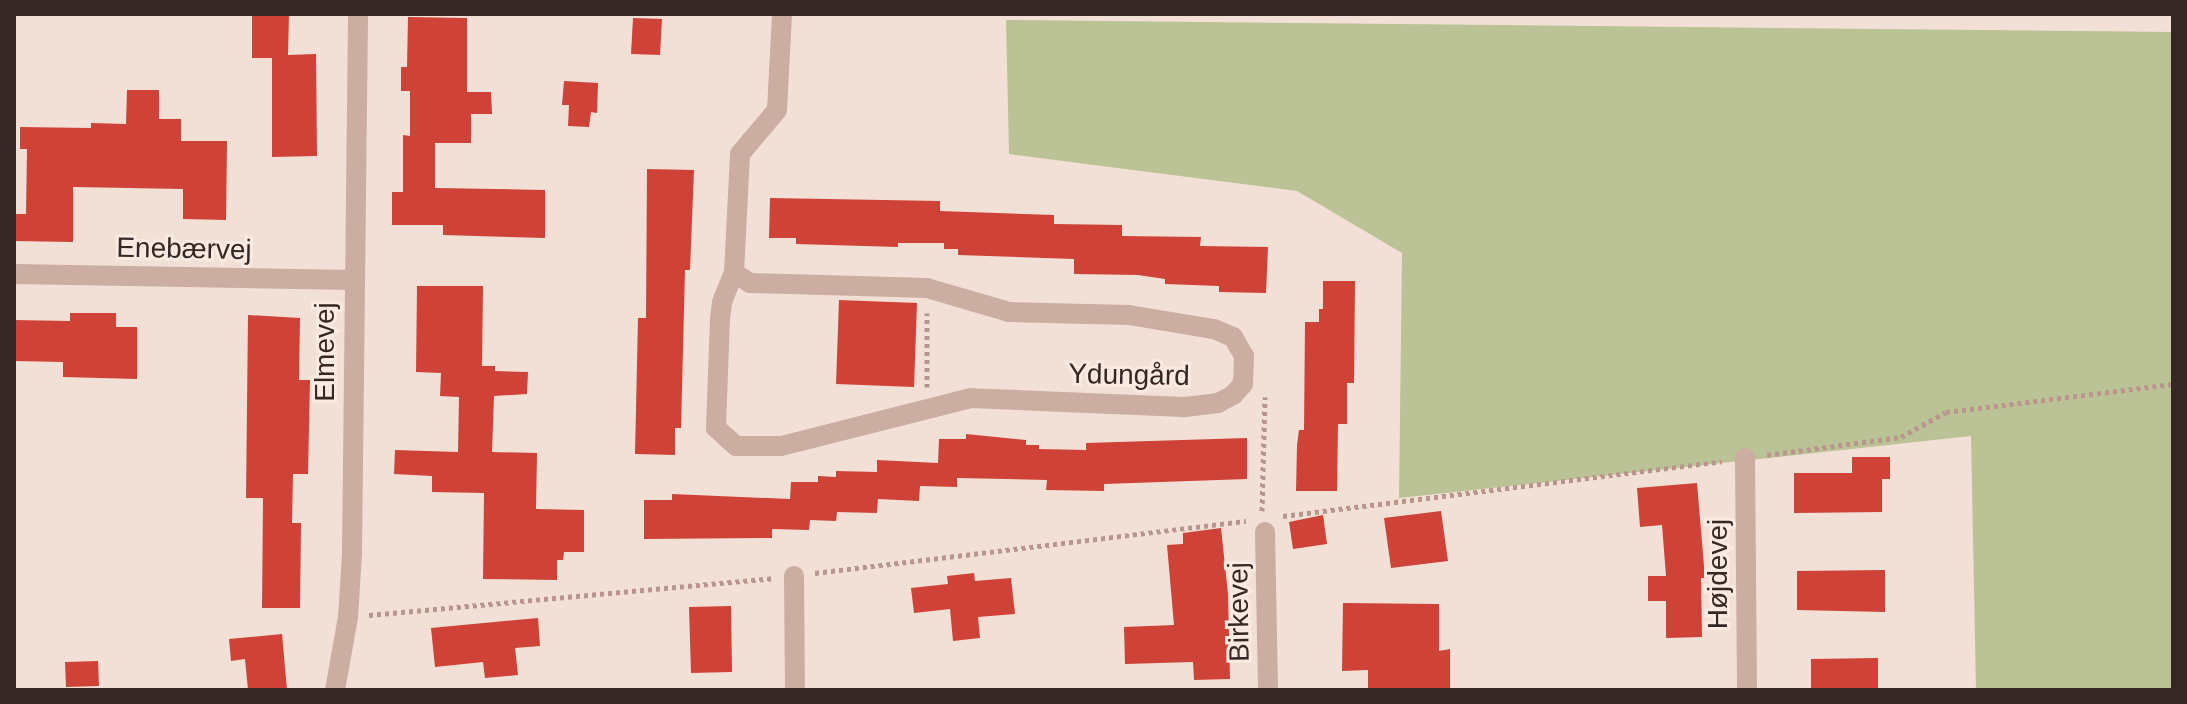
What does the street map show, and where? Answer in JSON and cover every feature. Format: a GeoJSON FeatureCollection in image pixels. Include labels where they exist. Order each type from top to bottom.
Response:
{"type":"FeatureCollection","features":[{"type":"Feature","properties":{"kind":"street","name":"Elmevej"},"geometry":{"type":"LineString","coordinates":[[335,690],[348,617],[352,554],[358,14]]}},
{"type":"Feature","properties":{"kind":"street","name":"Ydungård"},"geometry":{"type":"LineString","coordinates":[[734,273],[750,283],[927,288],[1009,312],[1129,315],[1214,329],[1233,337],[1244,356],[1243,384],[1233,395],[1218,403],[1183,407],[971,398],[781,446],[736,446],[716,428],[720,319],[722,302],[734,273],[740,154],[777,110],[782,14]]}},
{"type":"Feature","properties":{"kind":"street","name":"Enebærvej"},"geometry":{"type":"LineString","coordinates":[[14,274],[353,280]]}},
{"type":"Feature","properties":{"kind":"street","name":"Højdevej"},"geometry":{"type":"LineString","coordinates":[[1745,458],[1747,690]]}},
{"type":"Feature","properties":{"kind":"street","name":"Birkevej"},"geometry":{"type":"LineString","coordinates":[[1264,526],[1268,690]]}},
{"type":"Feature","properties":{"kind":"street"},"geometry":{"type":"LineString","coordinates":[[794,576],[795,690]]}},
{"type":"Feature","properties":{"kind":"path"},"geometry":{"type":"LineString","coordinates":[[926,411],[927,288]]}},
{"type":"Feature","properties":{"kind":"path"},"geometry":{"type":"LineString","coordinates":[[1264,526],[1265,394]]}},
{"type":"Feature","properties":{"kind":"green space"},"geometry":{"type":"Polygon","coordinates":[[[1006,20],[2173,32],[2173,690],[1976,690],[1971,436],[1399,498],[1402,253],[1297,191],[1009,154],[1006,20]]]}},
{"type":"Feature","properties":{"kind":"building"},"geometry":{"type":"Polygon","coordinates":[[[252,14],[289,14],[288,55],[316,54],[317,156],[272,157],[272,58],[252,58],[252,14]]]}},
{"type":"Feature","properties":{"kind":"building"},"geometry":{"type":"Polygon","coordinates":[[[408,17],[467,18],[467,92],[491,92],[492,114],[471,114],[471,143],[435,143],[435,188],[545,190],[545,238],[443,235],[443,225],[392,225],[392,192],[403,192],[403,135],[410,136],[410,91],[401,91],[401,67],[407,67],[408,17]]]}},
{"type":"Feature","properties":{"kind":"building"},"geometry":{"type":"Polygon","coordinates":[[[633,18],[662,19],[660,55],[631,54],[633,18]]]}},
{"type":"Feature","properties":{"kind":"building"},"geometry":{"type":"Polygon","coordinates":[[[564,81],[598,83],[597,113],[591,112],[589,127],[568,126],[569,105],[562,105],[564,81]]]}},
{"type":"Feature","properties":{"kind":"building"},"geometry":{"type":"Polygon","coordinates":[[[127,90],[159,90],[159,119],[181,119],[181,141],[227,141],[226,220],[183,219],[183,189],[73,187],[73,242],[14,241],[14,214],[26,214],[27,149],[20,149],[20,127],[91,128],[91,123],[126,124],[127,90]]]}},
{"type":"Feature","properties":{"kind":"building"},"geometry":{"type":"Polygon","coordinates":[[[647,169],[694,170],[690,270],[685,270],[681,428],[675,428],[675,455],[635,454],[638,318],[646,318],[647,169]]]}},
{"type":"Feature","properties":{"kind":"building"},"geometry":{"type":"Polygon","coordinates":[[[770,198],[940,201],[940,211],[1054,215],[1054,224],[1122,225],[1122,236],[1201,237],[1200,246],[1268,247],[1266,293],[1219,292],[1219,286],[1165,284],[1165,279],[1138,275],[1074,274],[1074,259],[958,255],[958,249],[944,249],[944,243],[898,243],[898,247],[796,244],[796,238],[769,238],[770,198]]]}},
{"type":"Feature","properties":{"kind":"building"},"geometry":{"type":"Polygon","coordinates":[[[1323,281],[1355,281],[1354,383],[1347,383],[1347,424],[1338,424],[1337,491],[1296,491],[1297,445],[1299,430],[1304,430],[1305,322],[1319,322],[1319,309],[1323,309],[1323,281]]]}},
{"type":"Feature","properties":{"kind":"building"},"geometry":{"type":"Polygon","coordinates":[[[417,286],[483,286],[482,366],[495,366],[495,371],[528,372],[527,394],[494,396],[492,452],[537,453],[536,509],[584,510],[584,552],[564,552],[563,560],[557,560],[557,580],[483,579],[484,493],[432,492],[432,476],[394,474],[395,450],[458,452],[459,397],[440,396],[441,373],[416,372],[417,286]]]}},
{"type":"Feature","properties":{"kind":"building"},"geometry":{"type":"Polygon","coordinates":[[[839,300],[917,303],[914,387],[836,384],[839,300]]]}},
{"type":"Feature","properties":{"kind":"building"},"geometry":{"type":"Polygon","coordinates":[[[70,313],[116,313],[116,327],[137,327],[137,379],[63,377],[63,362],[14,361],[14,320],[70,321],[70,313]]]}},
{"type":"Feature","properties":{"kind":"building"},"geometry":{"type":"Polygon","coordinates":[[[248,315],[300,318],[299,380],[310,380],[308,474],[293,474],[292,523],[301,523],[300,608],[262,608],[263,498],[246,498],[248,315]]]}},
{"type":"Feature","properties":{"kind":"building"},"geometry":{"type":"Polygon","coordinates":[[[966,434],[1026,440],[1026,445],[1039,445],[1039,449],[1086,450],[1086,443],[1247,438],[1247,479],[1104,484],[1104,491],[1046,490],[1047,480],[957,478],[957,487],[920,486],[919,501],[878,499],[877,513],[837,512],[836,521],[810,520],[809,530],[772,529],[772,538],[644,539],[644,500],[672,500],[672,494],[790,499],[791,482],[818,482],[818,476],[836,477],[836,471],[877,472],[877,460],[938,463],[939,439],[966,439],[966,434]]]}},
{"type":"Feature","properties":{"kind":"building"},"geometry":{"type":"Polygon","coordinates":[[[1852,457],[1890,457],[1890,479],[1882,479],[1882,512],[1794,513],[1794,473],[1852,473],[1852,457]]]}},
{"type":"Feature","properties":{"kind":"building"},"geometry":{"type":"Polygon","coordinates":[[[1697,483],[1705,578],[1701,578],[1702,637],[1666,638],[1666,601],[1648,601],[1648,576],[1666,576],[1662,525],[1640,527],[1637,488],[1697,483]]]}},
{"type":"Feature","properties":{"kind":"building"},"geometry":{"type":"Polygon","coordinates":[[[1441,511],[1448,561],[1391,568],[1384,518],[1441,511]]]}},
{"type":"Feature","properties":{"kind":"building"},"geometry":{"type":"Polygon","coordinates":[[[1323,515],[1327,544],[1293,549],[1289,522],[1323,515]]]}},
{"type":"Feature","properties":{"kind":"building"},"geometry":{"type":"Polygon","coordinates":[[[1221,528],[1228,594],[1230,679],[1194,680],[1193,662],[1125,664],[1124,627],[1174,625],[1167,545],[1183,544],[1183,533],[1221,528]]]}},
{"type":"Feature","properties":{"kind":"building"},"geometry":{"type":"Polygon","coordinates":[[[1885,570],[1885,612],[1797,610],[1797,571],[1885,570]]]}},
{"type":"Feature","properties":{"kind":"building"},"geometry":{"type":"Polygon","coordinates":[[[974,573],[975,581],[1011,578],[1015,614],[978,617],[980,638],[953,641],[950,609],[914,613],[911,588],[948,584],[947,576],[974,573]]]}},
{"type":"Feature","properties":{"kind":"building"},"geometry":{"type":"Polygon","coordinates":[[[1343,603],[1439,604],[1439,651],[1450,649],[1450,690],[1368,690],[1368,670],[1342,671],[1343,603]]]}},
{"type":"Feature","properties":{"kind":"building"},"geometry":{"type":"Polygon","coordinates":[[[731,606],[732,672],[691,673],[689,607],[731,606]]]}},
{"type":"Feature","properties":{"kind":"building"},"geometry":{"type":"Polygon","coordinates":[[[538,618],[540,646],[515,648],[518,675],[485,678],[483,662],[435,667],[431,628],[538,618]]]}},
{"type":"Feature","properties":{"kind":"building"},"geometry":{"type":"Polygon","coordinates":[[[282,634],[287,690],[248,690],[245,659],[231,661],[229,639],[282,634]]]}},
{"type":"Feature","properties":{"kind":"building"},"geometry":{"type":"Polygon","coordinates":[[[1878,658],[1878,690],[1811,690],[1811,659],[1878,658]]]}},
{"type":"Feature","properties":{"kind":"building"},"geometry":{"type":"Polygon","coordinates":[[[98,661],[99,686],[66,687],[65,662],[98,661]]]}}]}
